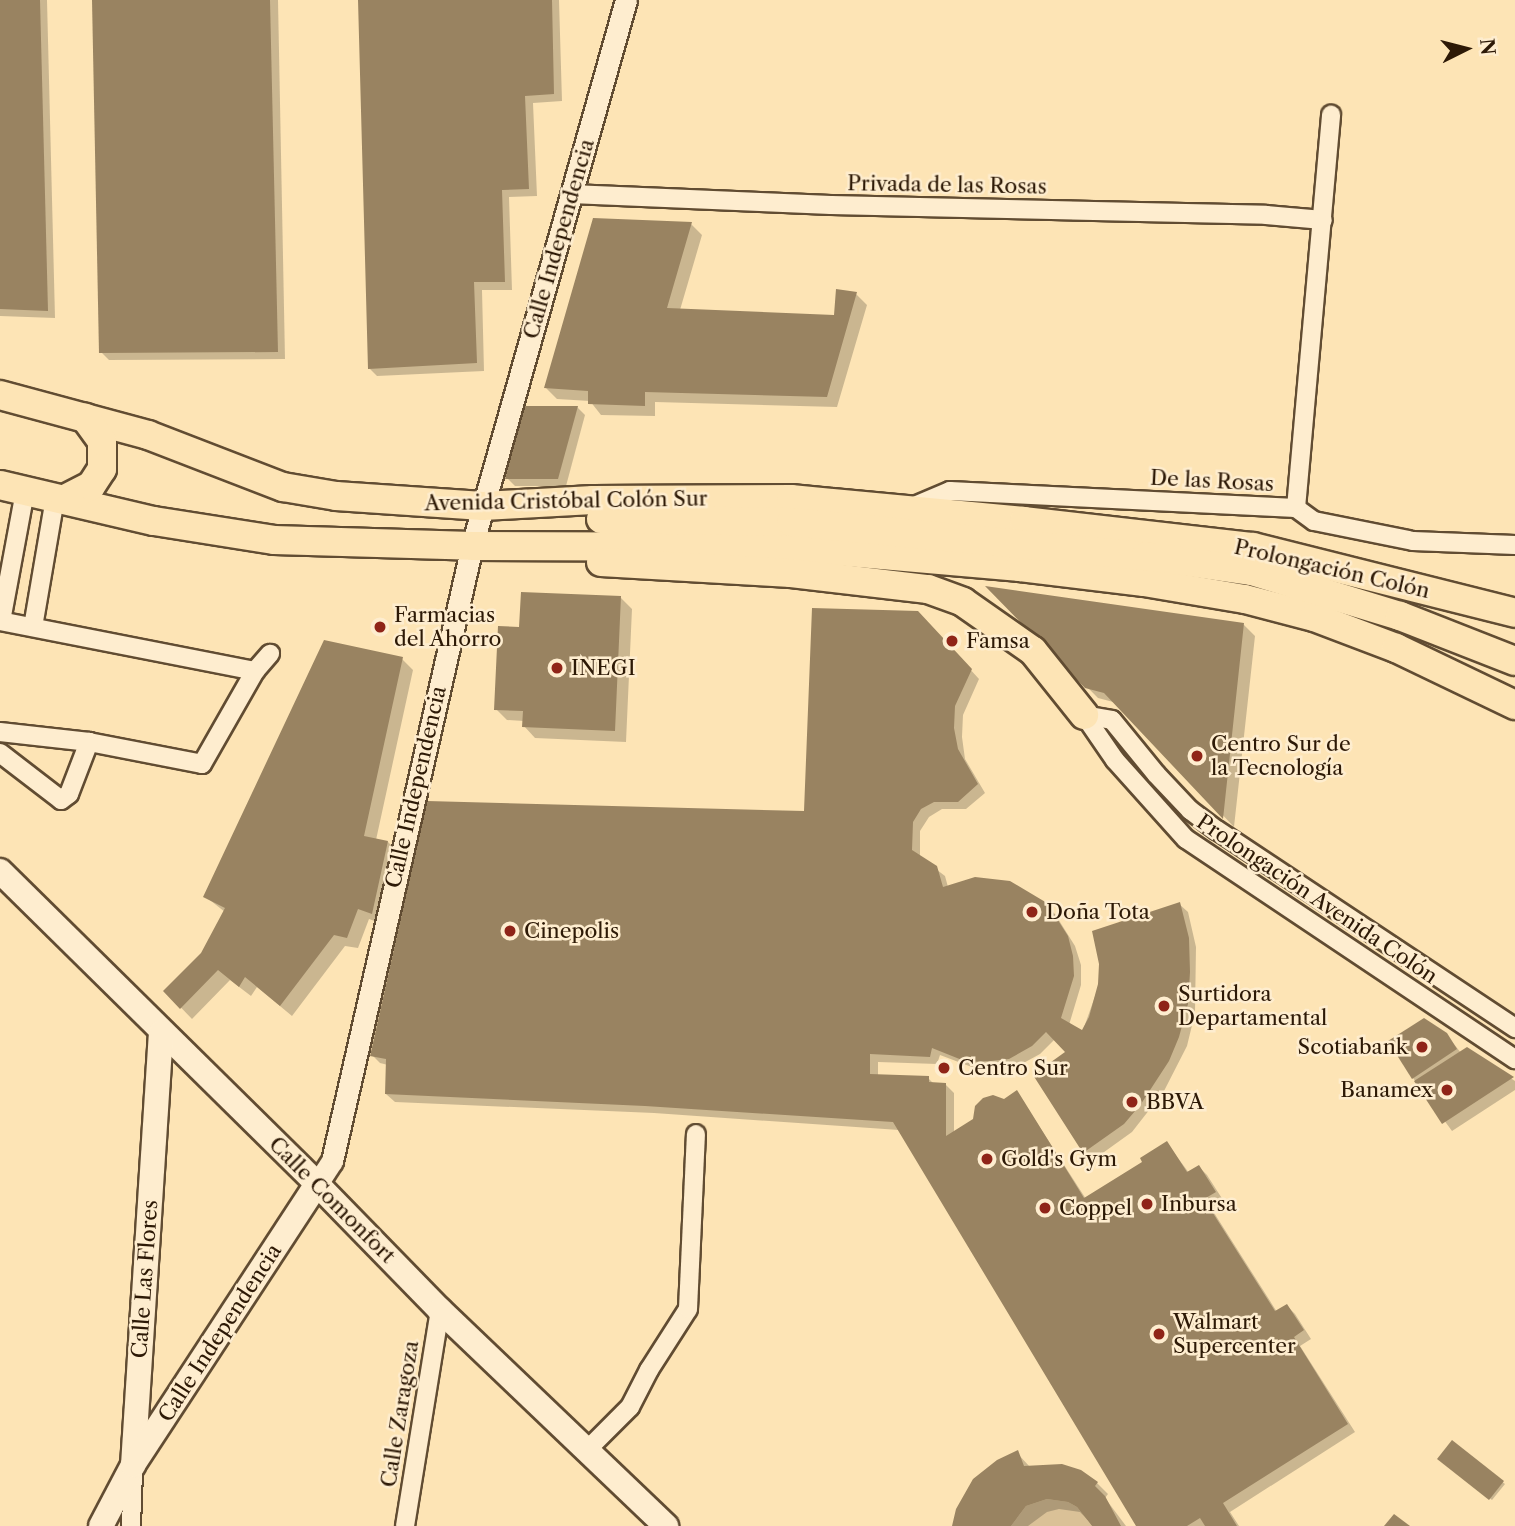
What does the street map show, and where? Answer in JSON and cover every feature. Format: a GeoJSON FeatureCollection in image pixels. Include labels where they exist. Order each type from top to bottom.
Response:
{"type":"FeatureCollection","features":[{"type":"Feature","properties":{"kind":"main road","name":"Avenida Cristóbal Colón Sur"},"geometry":{"type":"LineString","coordinates":[[0,395],[148,435],[283,487],[375,500],[494,506],[593,500],[791,499],[1146,534]]}},
{"type":"Feature","properties":{"kind":"main road"},"geometry":{"type":"LineString","coordinates":[[60,498],[91,486],[102,469],[102,441],[85,418]]}},
{"type":"Feature","properties":{"kind":"main road","name":"Avenida Cristóbal Colón Sur"},"geometry":{"type":"LineString","coordinates":[[12,488],[154,521],[274,540],[472,545],[790,547],[1144,582],[1245,599],[1314,617],[1396,648],[1515,705]]}},
{"type":"Feature","properties":{"kind":"main road"},"geometry":{"type":"LineString","coordinates":[[494,506],[539,516],[791,522],[1146,556],[1252,571],[1400,616],[1515,661]]}},
{"type":"Feature","properties":{"kind":"main road","name":"Prolongación Colón"},"geometry":{"type":"LineString","coordinates":[[1146,534],[1253,547],[1515,613]]}},
{"type":"Feature","properties":{"kind":"main road"},"geometry":{"type":"LineString","coordinates":[[503,545],[545,557],[645,566],[791,573],[929,589],[963,602],[1033,651],[1084,715]]}},
{"type":"Feature","properties":{"kind":"main road","name":"Calle Comonfort"},"geometry":{"type":"LineString","coordinates":[[0,871],[161,1033],[317,1184],[440,1310],[666,1526]]}},
{"type":"Feature","properties":{"kind":"main road","name":"Calle Las Flores"},"geometry":{"type":"LineString","coordinates":[[133,1465],[161,1033]]}},
{"type":"Feature","properties":{"kind":"main road","name":"Calle Independencia"},"geometry":{"type":"LineString","coordinates":[[101,1526],[133,1465],[317,1184]]}},
{"type":"Feature","properties":{"kind":"street","name":"Calle Independencia"},"geometry":{"type":"LineString","coordinates":[[317,1184],[332,1161],[472,545],[494,506],[571,194],[626,0]]}},
{"type":"Feature","properties":{"kind":"street"},"geometry":{"type":"LineString","coordinates":[[1296,508],[1331,116]]}},
{"type":"Feature","properties":{"kind":"street","name":"Privada de las Rosas"},"geometry":{"type":"LineString","coordinates":[[571,194],[831,205],[1266,215],[1322,220]]}},
{"type":"Feature","properties":{"kind":"street"},"geometry":{"type":"LineString","coordinates":[[12,488],[1,621],[255,671]]}},
{"type":"Feature","properties":{"kind":"street","name":"De las Rosas"},"geometry":{"type":"LineString","coordinates":[[904,510],[950,491],[1296,508],[1314,521],[1413,541],[1515,545]]}},
{"type":"Feature","properties":{"kind":"street"},"geometry":{"type":"LineString","coordinates":[[33,627],[60,498]]}},
{"type":"Feature","properties":{"kind":"street"},"geometry":{"type":"LineString","coordinates":[[0,732],[89,742],[202,764],[255,671],[270,654]]}},
{"type":"Feature","properties":{"kind":"street","name":"Prolongación Avenida Colón"},"geometry":{"type":"LineString","coordinates":[[1084,715],[1112,720],[1190,810],[1217,830],[1515,1028]]}},
{"type":"Feature","properties":{"kind":"street","name":"Prolongación Avenida Colón"},"geometry":{"type":"LineString","coordinates":[[1084,715],[1115,760],[1186,839],[1515,1059]]}},
{"type":"Feature","properties":{"kind":"street"},"geometry":{"type":"LineString","coordinates":[[2,758],[61,800],[69,794],[89,742]]}},
{"type":"Feature","properties":{"kind":"street"},"geometry":{"type":"LineString","coordinates":[[586,1451],[630,1407],[649,1370],[688,1309],[696,1135]]}},
{"type":"Feature","properties":{"kind":"street","name":"Calle Zaragoza"},"geometry":{"type":"LineString","coordinates":[[405,1526],[440,1310]]}},
{"type":"Feature","properties":{"kind":"street","name":"Calle Las Flores"},"geometry":{"type":"LineString","coordinates":[[131,1526],[133,1465]]}},
{"type":"Feature","properties":{"kind":"shaded area"},"geometry":{"type":"Polygon","coordinates":[[[1047,1499],[1068,1502],[1077,1507],[1092,1526],[1011,1526],[1026,1506],[1047,1499]]]}},
{"type":"Feature","properties":{"kind":"building"},"geometry":{"type":"Polygon","coordinates":[[[0,0],[40,0],[48,311],[0,309],[0,0]]]}},
{"type":"Feature","properties":{"kind":"building"},"geometry":{"type":"Polygon","coordinates":[[[92,0],[270,0],[278,352],[99,353],[92,0]]]}},
{"type":"Feature","properties":{"kind":"building"},"geometry":{"type":"Polygon","coordinates":[[[358,0],[552,0],[554,94],[525,96],[529,189],[502,190],[505,282],[474,282],[477,363],[368,369],[358,0]]]}},
{"type":"Feature","properties":{"kind":"building"},"geometry":{"type":"Polygon","coordinates":[[[593,218],[692,222],[667,308],[834,315],[836,289],[857,292],[827,397],[645,392],[645,406],[588,404],[588,391],[544,388],[593,218]]]}},
{"type":"Feature","properties":{"kind":"building"},"geometry":{"type":"Polygon","coordinates":[[[524,406],[578,406],[558,479],[505,479],[524,406]]]}},
{"type":"Feature","properties":{"kind":"building","name":"Centro Sur de la Tecnología"},"geometry":{"type":"Polygon","coordinates":[[[985,586],[1244,623],[1223,819],[1104,693],[1085,688],[985,586]]]}},
{"type":"Feature","properties":{"kind":"building","name":"INEGI"},"geometry":{"type":"Polygon","coordinates":[[[521,592],[621,596],[615,731],[522,727],[523,711],[494,710],[498,626],[519,627],[521,592]]]}},
{"type":"Feature","properties":{"kind":"building","name":"Centro Sur"},"geometry":{"type":"Polygon","coordinates":[[[812,608],[918,611],[972,669],[955,706],[954,728],[958,749],[978,784],[958,802],[934,802],[921,809],[913,822],[912,850],[937,866],[943,887],[975,877],[1010,881],[1047,903],[1068,936],[1073,956],[1074,976],[1061,1018],[1082,1030],[1089,1017],[1098,984],[1099,964],[1092,931],[1180,902],[1189,938],[1190,972],[1188,1004],[1179,1037],[1169,1061],[1141,1104],[1124,1124],[1083,1153],[1033,1075],[1065,1052],[1046,1032],[1032,1046],[1009,1059],[967,1062],[932,1048],[930,1057],[870,1054],[870,1074],[929,1076],[929,1082],[946,1083],[946,1136],[973,1119],[975,1106],[983,1098],[993,1095],[1004,1099],[1017,1090],[1084,1198],[1142,1162],[1140,1158],[1167,1141],[1187,1172],[1199,1165],[1216,1192],[1204,1199],[1275,1311],[1287,1304],[1304,1330],[1294,1337],[1348,1424],[1223,1503],[1237,1526],[1205,1526],[1200,1518],[1187,1526],[1136,1526],[893,1122],[645,1106],[385,1094],[386,1059],[370,1056],[427,801],[804,811],[812,608]]]}},
{"type":"Feature","properties":{"kind":"building"},"geometry":{"type":"Polygon","coordinates":[[[324,640],[403,657],[364,836],[388,841],[372,914],[358,909],[347,938],[334,935],[280,1006],[245,977],[239,987],[218,970],[180,1009],[163,991],[201,953],[225,908],[203,897],[324,640]]]}},
{"type":"Feature","properties":{"kind":"building"},"geometry":{"type":"Polygon","coordinates":[[[1424,1018],[1447,1033],[1457,1049],[1412,1079],[1388,1041],[1424,1018]]]}},
{"type":"Feature","properties":{"kind":"building"},"geometry":{"type":"Polygon","coordinates":[[[1467,1047],[1514,1077],[1442,1124],[1414,1081],[1467,1047]]]}},
{"type":"Feature","properties":{"kind":"building"},"geometry":{"type":"Polygon","coordinates":[[[1452,1440],[1504,1481],[1489,1500],[1437,1459],[1452,1440]]]}},
{"type":"Feature","properties":{"kind":"building"},"geometry":{"type":"Polygon","coordinates":[[[1018,1450],[1024,1466],[1062,1464],[1081,1470],[1098,1482],[1095,1486],[1105,1496],[1121,1526],[1092,1526],[1077,1507],[1068,1502],[1047,1499],[1026,1506],[1011,1526],[952,1526],[956,1509],[973,1479],[997,1460],[1018,1450]]]}},
{"type":"Feature","properties":{"kind":"building"},"geometry":{"type":"Polygon","coordinates":[[[1394,1514],[1410,1526],[1384,1526],[1394,1514]]]}},
{"type":"Feature","properties":{"kind":"place","name":"Farmacias del Ahorro"},"geometry":{"type":"Point","coordinates":[380,627]}},
{"type":"Feature","properties":{"kind":"place","name":"Famsa"},"geometry":{"type":"Point","coordinates":[952,641]}},
{"type":"Feature","properties":{"kind":"place","name":"INEGI"},"geometry":{"type":"Point","coordinates":[557,668]}},
{"type":"Feature","properties":{"kind":"place","name":"Centro Sur de la Tecnología"},"geometry":{"type":"Point","coordinates":[1197,756]}},
{"type":"Feature","properties":{"kind":"place","name":"Doña Tota"},"geometry":{"type":"Point","coordinates":[1032,912]}},
{"type":"Feature","properties":{"kind":"place","name":"Cinepolis"},"geometry":{"type":"Point","coordinates":[510,931]}},
{"type":"Feature","properties":{"kind":"place","name":"Surtidora Departamental"},"geometry":{"type":"Point","coordinates":[1164,1006]}},
{"type":"Feature","properties":{"kind":"place","name":"Scotiabank"},"geometry":{"type":"Point","coordinates":[1422,1047]}},
{"type":"Feature","properties":{"kind":"place","name":"Centro Sur"},"geometry":{"type":"Point","coordinates":[944,1068]}},
{"type":"Feature","properties":{"kind":"place","name":"Banamex"},"geometry":{"type":"Point","coordinates":[1447,1090]}},
{"type":"Feature","properties":{"kind":"place","name":"BBVA"},"geometry":{"type":"Point","coordinates":[1132,1102]}},
{"type":"Feature","properties":{"kind":"place","name":"Gold's Gym"},"geometry":{"type":"Point","coordinates":[987,1159]}},
{"type":"Feature","properties":{"kind":"place","name":"Inbursa"},"geometry":{"type":"Point","coordinates":[1147,1204]}},
{"type":"Feature","properties":{"kind":"place","name":"Coppel"},"geometry":{"type":"Point","coordinates":[1045,1208]}},
{"type":"Feature","properties":{"kind":"place","name":"Walmart Supercenter"},"geometry":{"type":"Point","coordinates":[1159,1334]}}]}
